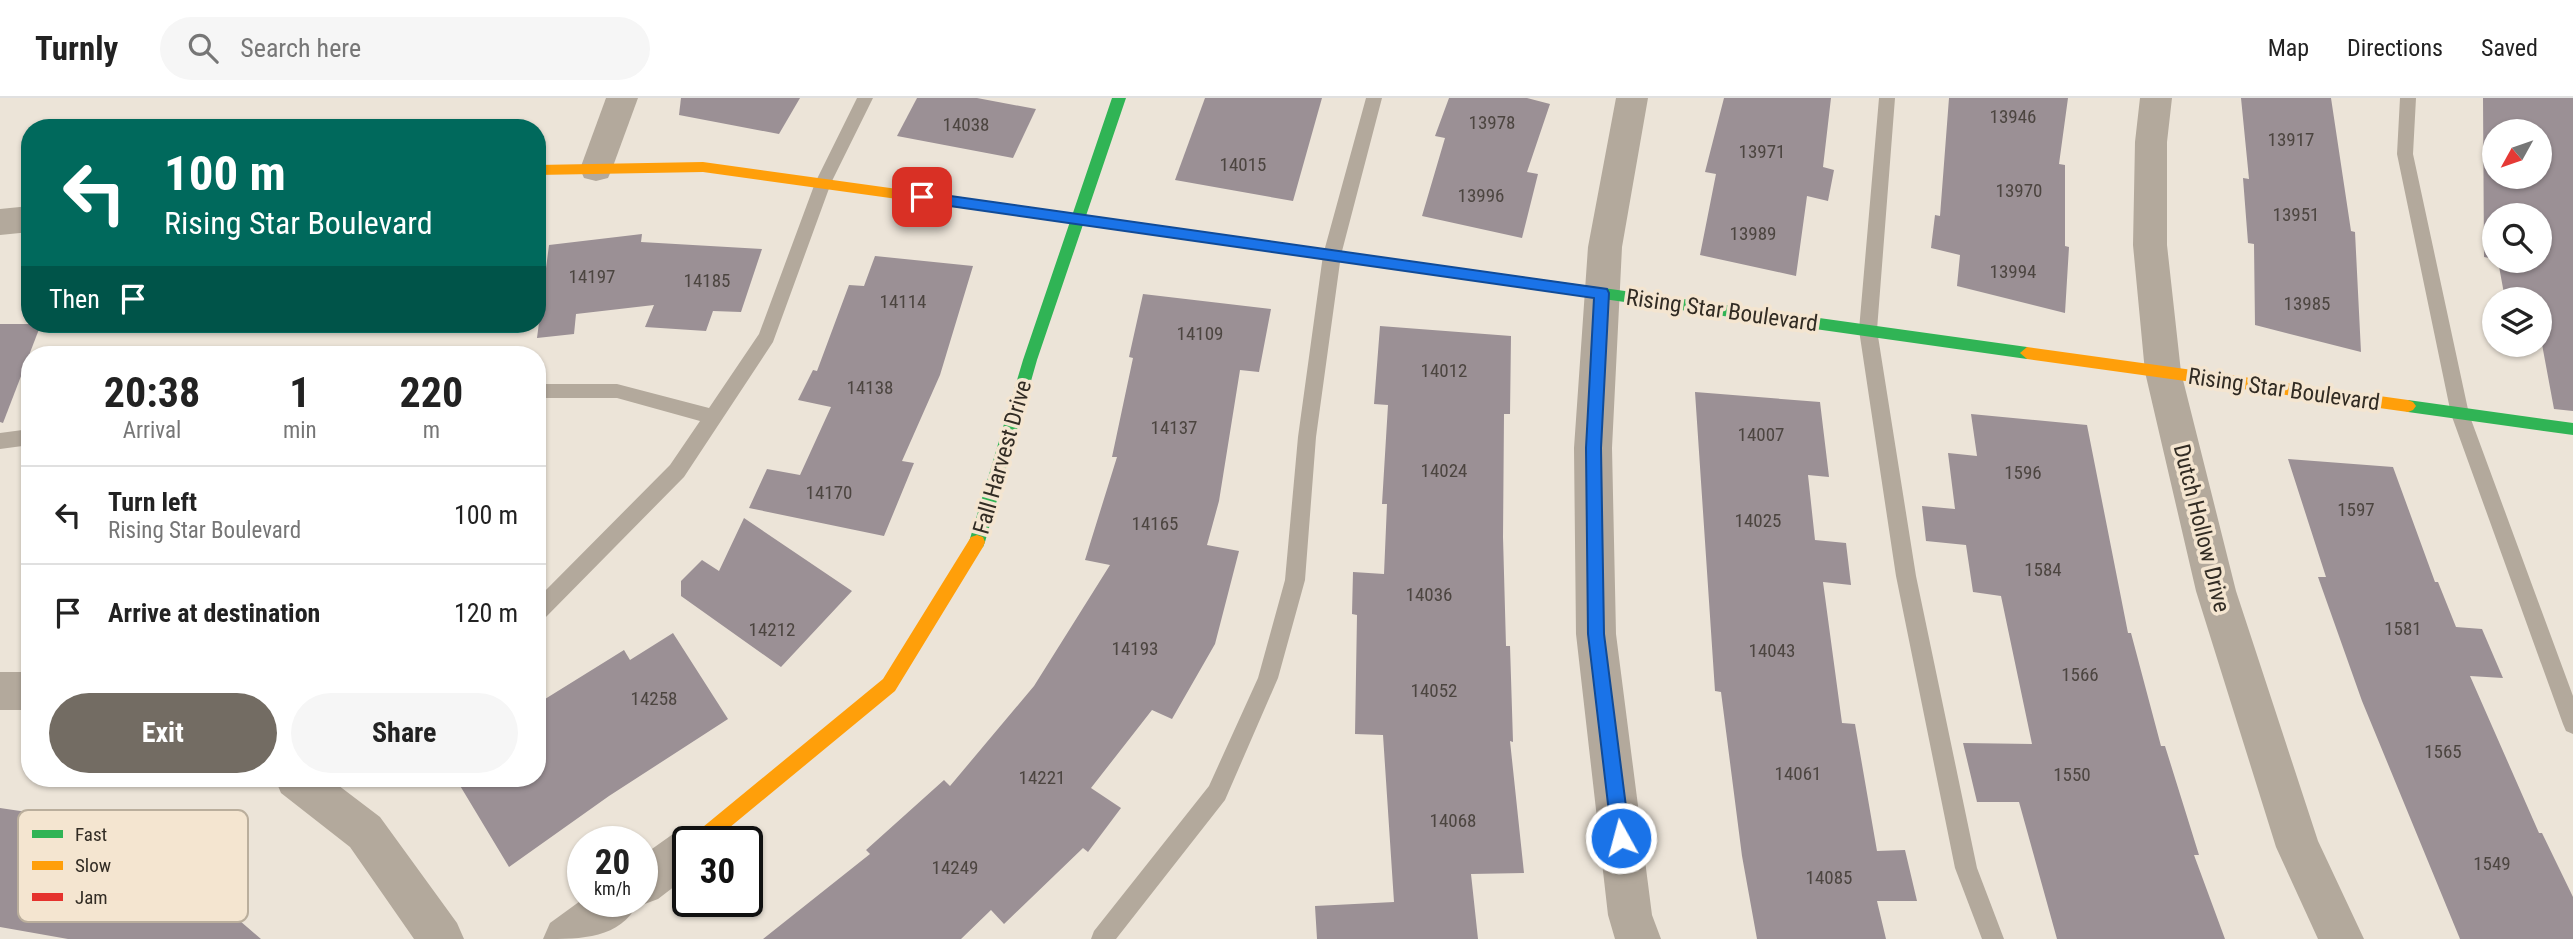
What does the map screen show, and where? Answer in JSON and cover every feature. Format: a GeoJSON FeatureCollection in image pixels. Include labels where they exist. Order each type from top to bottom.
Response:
{"type":"FeatureCollection","features":[{"type":"Feature","properties":{"kind":"street"},"geometry":{"type":"LineString","coordinates":[[596,169],[622,98]]}},
{"type":"Feature","properties":{"kind":"street","name":"Fall Harvest Drive"},"geometry":{"type":"LineString","coordinates":[[717,826],[889,685],[979,539],[1030,360],[1119,98]]}},
{"type":"Feature","properties":{"kind":"street"},"geometry":{"type":"LineString","coordinates":[[1632,98],[1605,247],[1593,448],[1596,634],[1630,915],[1638,939]]}},
{"type":"Feature","properties":{"kind":"street","name":"Dutch Hollow Drive"},"geometry":{"type":"LineString","coordinates":[[2156,98],[2151,142],[2150,245],[2163,372],[2216,591],[2298,847],[2341,939]]}},
{"type":"Feature","properties":{"kind":"street","name":"Rising Star Boulevard"},"geometry":{"type":"LineString","coordinates":[[546,170],[704,167],[2573,429]]}},
{"type":"Feature","properties":{"kind":"street"},"geometry":{"type":"LineString","coordinates":[[0,222],[21,220]]}},
{"type":"Feature","properties":{"kind":"street"},"geometry":{"type":"LineString","coordinates":[[0,691],[21,691]]}},
{"type":"Feature","properties":{"kind":"street"},"geometry":{"type":"LineString","coordinates":[[306,787],[365,832],[442,939]]}},
{"type":"Feature","properties":{"kind":"street"},"geometry":{"type":"LineString","coordinates":[[566,939],[596,917]]}},
{"type":"Feature","properties":{"kind":"lane"},"geometry":{"type":"LineString","coordinates":[[546,604],[677,471],[767,337],[823,183],[865,98]]}},
{"type":"Feature","properties":{"kind":"lane"},"geometry":{"type":"LineString","coordinates":[[1102,939],[1217,793],[1268,678],[1295,580],[1307,438],[1332,255],[1374,98]]}},
{"type":"Feature","properties":{"kind":"lane"},"geometry":{"type":"LineString","coordinates":[[1887,98],[1868,330],[1906,576],[1944,762],[1966,868],[1993,939]]}},
{"type":"Feature","properties":{"kind":"lane"},"geometry":{"type":"LineString","coordinates":[[2408,98],[2405,154],[2460,414],[2573,724]]}},
{"type":"Feature","properties":{"kind":"lane"},"geometry":{"type":"LineString","coordinates":[[546,391],[617,391],[713,417]]}},
{"type":"Feature","properties":{"kind":"lane"},"geometry":{"type":"LineString","coordinates":[[0,441],[21,438]]}},
{"type":"Feature","properties":{"kind":"building"},"geometry":{"type":"Polygon","coordinates":[[[681,98],[800,98],[779,134],[679,115],[681,98]]]}},
{"type":"Feature","properties":{"kind":"building"},"geometry":{"type":"Polygon","coordinates":[[[917,98],[977,98],[1036,109],[1013,158],[897,136],[917,98]]]}},
{"type":"Feature","properties":{"kind":"building"},"geometry":{"type":"Polygon","coordinates":[[[1205,98],[1322,98],[1293,201],[1175,180],[1205,98]]]}},
{"type":"Feature","properties":{"kind":"building"},"geometry":{"type":"Polygon","coordinates":[[[1449,98],[1527,98],[1550,104],[1527,172],[1538,174],[1522,238],[1422,216],[1445,138],[1435,136],[1449,98]]]}},
{"type":"Feature","properties":{"kind":"building"},"geometry":{"type":"Polygon","coordinates":[[[1724,98],[1831,98],[1823,167],[1834,170],[1828,201],[1807,196],[1796,276],[1700,255],[1716,174],[1705,172],[1724,98]]]}},
{"type":"Feature","properties":{"kind":"building"},"geometry":{"type":"Polygon","coordinates":[[[1949,98],[2068,98],[2059,164],[2065,165],[2065,246],[2069,247],[2065,313],[1957,286],[1960,255],[1931,248],[1935,215],[1940,216],[1949,98]]]}},
{"type":"Feature","properties":{"kind":"building"},"geometry":{"type":"Polygon","coordinates":[[[2241,98],[2331,98],[2351,231],[2355,232],[2361,352],[2255,325],[2254,244],[2248,243],[2243,178],[2249,179],[2241,98]]]}},
{"type":"Feature","properties":{"kind":"building"},"geometry":{"type":"Polygon","coordinates":[[[2483,98],[2573,98],[2573,411],[2554,409],[2544,357],[2552,357],[2552,287],[2503,287],[2500,273],[2552,273],[2552,203],[2484,203],[2484,189],[2552,189],[2552,119],[2483,119],[2483,98]]]}},
{"type":"Feature","properties":{"kind":"building"},"geometry":{"type":"Polygon","coordinates":[[[642,234],[641,242],[762,249],[741,312],[713,311],[706,331],[645,327],[654,305],[576,314],[574,334],[537,338],[538,333],[546,333],[546,268],[549,245],[642,234]]]}},
{"type":"Feature","properties":{"kind":"building"},"geometry":{"type":"Polygon","coordinates":[[[875,256],[973,266],[940,375],[902,461],[914,463],[884,536],[749,508],[767,469],[800,475],[831,407],[798,400],[813,370],[817,371],[849,285],[864,286],[875,256]]]}},
{"type":"Feature","properties":{"kind":"building"},"geometry":{"type":"Polygon","coordinates":[[[1143,294],[1271,309],[1259,372],[1240,370],[1219,501],[1207,545],[1239,551],[1215,644],[1172,719],[1152,710],[1091,788],[1121,808],[1088,852],[1083,848],[1004,924],[991,910],[961,939],[763,939],[870,854],[866,850],[944,780],[950,786],[1034,686],[1110,565],[1085,560],[1117,457],[1112,457],[1133,358],[1129,357],[1143,294]]]}},
{"type":"Feature","properties":{"kind":"building"},"geometry":{"type":"Polygon","coordinates":[[[0,324],[21,324],[21,333],[38,333],[33,346],[21,346],[21,376],[3,423],[0,422],[0,324]]]}},
{"type":"Feature","properties":{"kind":"building"},"geometry":{"type":"Polygon","coordinates":[[[1380,326],[1511,336],[1510,414],[1504,414],[1503,537],[1506,646],[1510,646],[1513,742],[1510,741],[1524,873],[1471,874],[1478,939],[1317,939],[1315,906],[1394,902],[1383,735],[1355,734],[1357,615],[1352,614],[1353,572],[1384,574],[1387,504],[1382,504],[1388,405],[1374,404],[1380,326]]]}},
{"type":"Feature","properties":{"kind":"building"},"geometry":{"type":"Polygon","coordinates":[[[1695,392],[1820,402],[1829,477],[1808,475],[1815,540],[1846,543],[1851,585],[1823,582],[1842,723],[1855,724],[1877,851],[1905,850],[1917,901],[1877,901],[1886,939],[1757,939],[1742,856],[1721,692],[1715,691],[1695,392]]]}},
{"type":"Feature","properties":{"kind":"building"},"geometry":{"type":"Polygon","coordinates":[[[1971,414],[2087,425],[2128,633],[2131,633],[2161,746],[2165,746],[2199,855],[2194,855],[2225,939],[2057,939],[2019,802],[1977,802],[1963,743],[2032,744],[2001,596],[1973,592],[1966,545],[1926,541],[1922,506],[1955,509],[1948,453],[1977,456],[1971,414]]]}},
{"type":"Feature","properties":{"kind":"building"},"geometry":{"type":"Polygon","coordinates":[[[2288,459],[2393,467],[2435,582],[2438,582],[2456,627],[2482,629],[2503,678],[2470,676],[2539,833],[2542,833],[2573,897],[2573,939],[2460,939],[2362,701],[2318,577],[2326,577],[2288,459]]]}},
{"type":"Feature","properties":{"kind":"building"},"geometry":{"type":"Polygon","coordinates":[[[744,518],[852,591],[781,667],[681,596],[681,581],[702,560],[719,571],[744,518]]]}},
{"type":"Feature","properties":{"kind":"building"},"geometry":{"type":"Polygon","coordinates":[[[673,633],[728,719],[609,796],[509,867],[461,787],[546,787],[546,698],[624,650],[630,660],[673,633]]]}},
{"type":"Feature","properties":{"kind":"building"},"geometry":{"type":"Polygon","coordinates":[[[0,808],[18,811],[18,922],[241,922],[261,939],[68,939],[0,927],[0,808]]]}},
{"type":"Feature","properties":{"kind":"traffic: fast"},"geometry":{"type":"LineString","coordinates":[[977,542],[1030,360],[1119,98]]}},
{"type":"Feature","properties":{"kind":"traffic: fast"},"geometry":{"type":"LineString","coordinates":[[1201,237],[2027,353]]}},
{"type":"Feature","properties":{"kind":"traffic: fast"},"geometry":{"type":"LineString","coordinates":[[2408,406],[2573,429]]}},
{"type":"Feature","properties":{"kind":"traffic: slow"},"geometry":{"type":"LineString","coordinates":[[546,170],[703,167],[984,206]]}},
{"type":"Feature","properties":{"kind":"traffic: slow"},"geometry":{"type":"LineString","coordinates":[[2027,353],[2408,406]]}},
{"type":"Feature","properties":{"kind":"traffic: slow"},"geometry":{"type":"LineString","coordinates":[[717,826],[889,685],[977,542]]}},
{"type":"Feature","properties":{"kind":"traffic: jam"},"geometry":{"type":"LineString","coordinates":[[984,206],[1201,237]]}},
{"type":"Feature","properties":{"kind":"route"},"geometry":{"type":"LineString","coordinates":[[922,197],[1601,293],[1593,448],[1596,634],[1621,838]]}}]}
